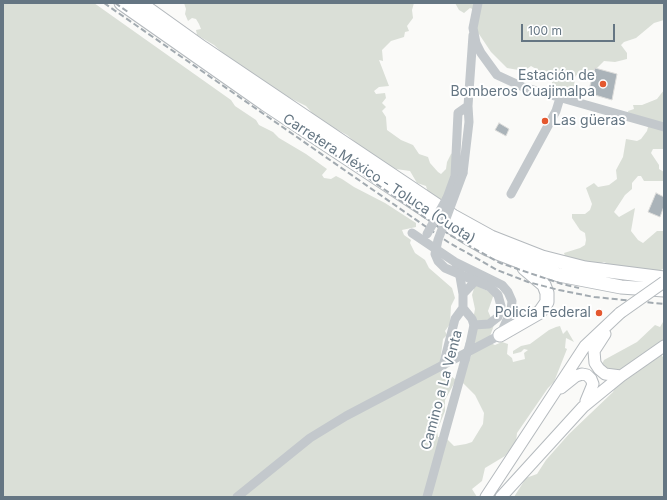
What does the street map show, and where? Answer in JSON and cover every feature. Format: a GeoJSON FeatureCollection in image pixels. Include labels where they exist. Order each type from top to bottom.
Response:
{"type":"FeatureCollection","features":[{"type":"Feature","properties":{"kind":"highway","name":"Carretera México - Toluca (Cuota)"},"geometry":{"type":"LineString","coordinates":[[121,3],[258,100],[438,219],[482,246],[539,269],[588,281],[664,290]]}},
{"type":"Feature","properties":{"kind":"highway","name":"Carretera México - Toluca (Cuota)"},"geometry":{"type":"LineString","coordinates":[[140,3],[203,48],[453,216],[491,237],[529,253],[574,266],[605,272],[664,278]]}},
{"type":"Feature","properties":{"kind":"highway"},"geometry":{"type":"LineString","coordinates":[[500,335],[540,312],[547,302],[547,293],[542,282],[511,258]]}},
{"type":"Feature","properties":{"kind":"highway"},"geometry":{"type":"LineString","coordinates":[[588,281],[664,282]]}},
{"type":"Feature","properties":{"kind":"main road"},"geometry":{"type":"LineString","coordinates":[[486,497],[585,346],[616,317],[664,282]]}},
{"type":"Feature","properties":{"kind":"main road"},"geometry":{"type":"LineString","coordinates":[[616,317],[596,348],[594,359],[596,366],[602,372],[609,375],[621,376]]}},
{"type":"Feature","properties":{"kind":"main road"},"geometry":{"type":"LineString","coordinates":[[501,497],[583,407],[621,376],[664,346]]}},
{"type":"Feature","properties":{"kind":"main road"},"geometry":{"type":"LineString","coordinates":[[553,395],[576,376],[587,375],[593,382],[593,387],[583,407]]}},
{"type":"Feature","properties":{"kind":"street"},"geometry":{"type":"LineString","coordinates":[[474,326],[486,326],[496,320],[501,306],[498,295],[490,287],[445,268],[438,261],[435,254],[438,240],[463,173],[469,122],[468,106],[473,28],[478,3]]}},
{"type":"Feature","properties":{"kind":"street"},"geometry":{"type":"LineString","coordinates":[[473,28],[481,53],[497,75],[523,87],[664,127]]}},
{"type":"Feature","properties":{"kind":"street"},"geometry":{"type":"LineString","coordinates":[[511,194],[556,111],[560,98]]}},
{"type":"Feature","properties":{"kind":"street"},"geometry":{"type":"LineString","coordinates":[[425,238],[447,198],[456,176],[458,113],[468,106]]}},
{"type":"Feature","properties":{"kind":"street"},"geometry":{"type":"LineString","coordinates":[[237,497],[310,438],[346,416],[444,366],[500,335],[511,311],[510,297],[502,285],[483,274],[455,262],[425,238],[412,233]]}},
{"type":"Feature","properties":{"kind":"street"},"geometry":{"type":"LineString","coordinates":[[444,366],[455,319],[463,308],[463,294],[459,271],[455,262]]}},
{"type":"Feature","properties":{"kind":"street"},"geometry":{"type":"LineString","coordinates":[[463,294],[483,274]]}},
{"type":"Feature","properties":{"kind":"street","name":"Camino a La Venta"},"geometry":{"type":"LineString","coordinates":[[427,497],[474,326],[472,319],[463,308]]}},
{"type":"Feature","properties":{"kind":"shaded area"},"geometry":{"type":"Polygon","coordinates":[[[3,3],[94,3],[231,100],[235,106],[256,120],[259,125],[273,132],[279,138],[306,154],[327,169],[322,175],[324,178],[331,179],[336,176],[385,203],[416,223],[416,227],[402,230],[404,235],[411,240],[410,243],[415,253],[425,260],[429,268],[452,288],[455,298],[451,306],[450,324],[445,331],[447,335],[443,339],[440,363],[443,371],[456,380],[445,400],[445,411],[437,431],[438,437],[445,437],[454,446],[466,444],[472,442],[483,424],[484,413],[475,395],[460,380],[475,347],[475,342],[470,336],[475,309],[472,295],[475,285],[494,294],[488,311],[494,325],[488,342],[495,345],[502,342],[508,344],[507,354],[512,358],[513,362],[525,359],[524,353],[528,350],[524,349],[521,352],[513,354],[513,351],[521,346],[530,344],[549,330],[556,327],[560,326],[563,334],[567,330],[574,342],[566,338],[565,348],[567,349],[554,382],[548,388],[517,433],[516,442],[505,456],[485,468],[482,481],[472,489],[477,497],[3,497],[3,3]]]}},
{"type":"Feature","properties":{"kind":"shaded area"},"geometry":{"type":"Polygon","coordinates":[[[184,3],[414,3],[412,10],[413,18],[407,26],[409,31],[405,32],[404,37],[391,41],[382,50],[383,61],[379,60],[389,86],[379,87],[374,91],[376,94],[385,93],[386,98],[382,103],[386,107],[382,111],[386,117],[387,130],[401,140],[413,145],[419,154],[428,157],[430,163],[438,172],[441,174],[446,169],[447,162],[451,154],[456,151],[456,163],[443,198],[440,200],[428,193],[426,186],[417,183],[410,171],[396,169],[381,161],[376,156],[371,156],[347,135],[314,115],[306,106],[272,89],[255,75],[246,71],[214,45],[197,35],[196,30],[201,29],[199,24],[196,19],[192,18],[188,21],[185,14],[186,9],[184,3]]]}},
{"type":"Feature","properties":{"kind":"shaded area"},"geometry":{"type":"Polygon","coordinates":[[[455,3],[664,3],[664,20],[654,23],[636,38],[624,42],[621,45],[627,53],[627,59],[615,62],[604,61],[593,72],[588,74],[579,72],[575,77],[574,88],[565,90],[552,86],[552,74],[548,73],[550,78],[545,80],[543,73],[531,66],[524,71],[507,68],[491,52],[479,34],[475,32],[475,10],[470,8],[464,13],[459,10],[455,3]]]}},
{"type":"Feature","properties":{"kind":"shaded area"},"geometry":{"type":"Polygon","coordinates":[[[664,90],[664,149],[653,149],[651,153],[659,165],[659,169],[664,172],[664,181],[644,181],[641,176],[638,176],[632,183],[632,189],[625,195],[614,212],[619,217],[635,208],[631,231],[638,240],[643,243],[657,231],[664,231],[664,268],[655,274],[612,270],[608,264],[604,262],[588,268],[567,262],[564,253],[585,245],[585,233],[580,230],[572,218],[572,214],[585,214],[590,210],[592,204],[586,188],[594,183],[598,187],[609,185],[617,179],[616,170],[623,157],[626,139],[637,141],[641,139],[647,131],[648,127],[629,116],[628,111],[634,109],[633,105],[642,105],[657,99],[664,90]]]}},
{"type":"Feature","properties":{"kind":"shaded area"},"geometry":{"type":"Polygon","coordinates":[[[663,322],[664,342],[660,352],[664,359],[664,497],[514,497],[526,478],[537,474],[546,460],[569,434],[613,392],[616,385],[600,368],[604,360],[637,342],[655,325],[660,327],[663,322]]]}},
{"type":"Feature","properties":{"kind":"building"},"geometry":{"type":"Polygon","coordinates":[[[595,68],[617,74],[612,100],[588,93],[595,68]]]}},
{"type":"Feature","properties":{"kind":"building"},"geometry":{"type":"Polygon","coordinates":[[[499,123],[509,129],[506,136],[495,130],[499,123]]]}},
{"type":"Feature","properties":{"kind":"building"},"geometry":{"type":"Polygon","coordinates":[[[656,193],[664,197],[664,206],[660,217],[648,212],[656,193]]]}},
{"type":"Feature","properties":{"kind":"railway"},"geometry":{"type":"LineString","coordinates":[[104,3],[448,242],[497,270],[528,282],[559,290],[594,297],[664,304]]}},
{"type":"Feature","properties":{"kind":"railway"},"geometry":{"type":"LineString","coordinates":[[115,3],[128,12]]}},
{"type":"Feature","properties":{"kind":"railway"},"geometry":{"type":"LineString","coordinates":[[332,153],[450,235],[500,263],[562,284],[579,288]]}},
{"type":"Feature","properties":{"kind":"place","name":"Estación de Bomberos Cuajimalpa"},"geometry":{"type":"Point","coordinates":[603,84]}},
{"type":"Feature","properties":{"kind":"place","name":"Las güeras"},"geometry":{"type":"Point","coordinates":[545,121]}},
{"type":"Feature","properties":{"kind":"place","name":"Policía Federal"},"geometry":{"type":"Point","coordinates":[599,313]}}]}
